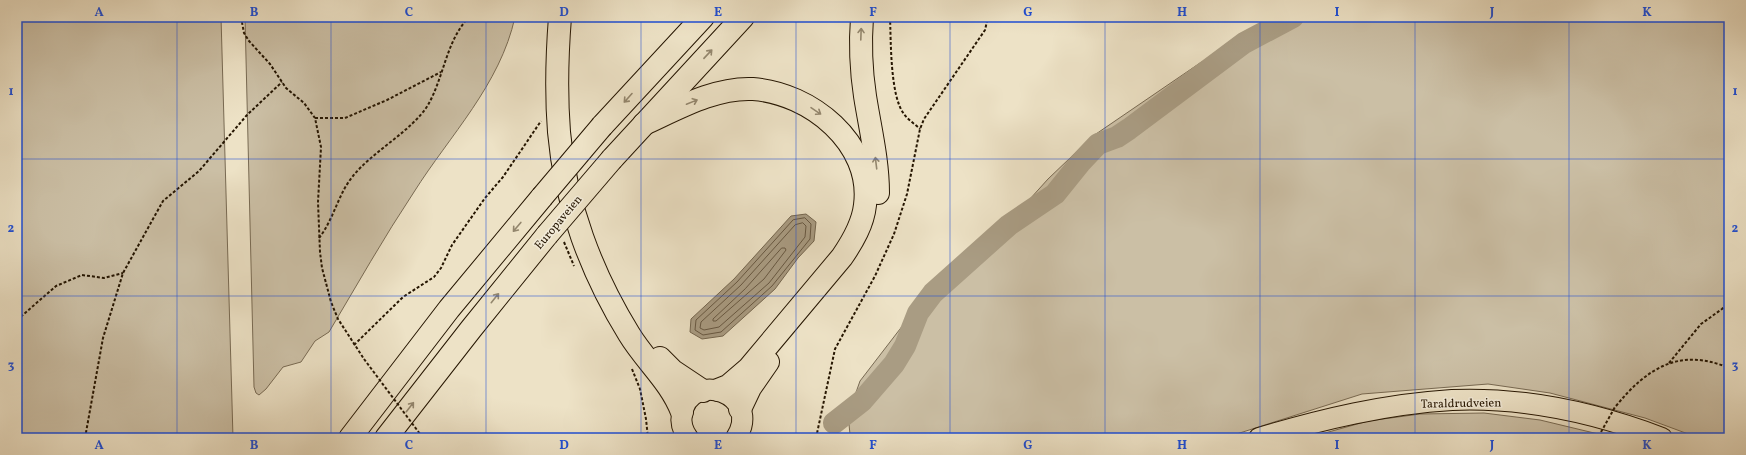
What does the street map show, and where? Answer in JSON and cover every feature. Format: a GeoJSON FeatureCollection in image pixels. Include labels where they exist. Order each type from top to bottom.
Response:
{"type":"FeatureCollection","features":[{"type":"Feature","properties":{"kind":"highway"},"geometry":{"type":"LineString","coordinates":[[560,17],[556,69],[559,133],[568,189],[581,232],[597,274],[630,335],[650,363],[665,380],[682,412]]}},
{"type":"Feature","properties":{"kind":"highway"},"geometry":{"type":"LineString","coordinates":[[565,17],[564,97],[567,132],[578,197],[597,253],[615,291],[638,333],[653,351],[673,371],[710,390],[728,386],[748,368],[842,257],[858,230],[863,216],[866,188],[863,174],[851,146],[832,124],[806,105],[791,98],[771,92],[752,89],[717,94],[696,101],[644,124]]}},
{"type":"Feature","properties":{"kind":"highway"},"geometry":{"type":"LineString","coordinates":[[350,438],[440,321],[542,197],[602,126],[703,17]]}},
{"type":"Feature","properties":{"kind":"highway","name":"Europaveien"},"geometry":{"type":"LineString","coordinates":[[386,438],[471,329],[612,159],[743,17]]}},
{"type":"Feature","properties":{"kind":"highway"},"geometry":{"type":"LineString","coordinates":[[742,427],[758,376],[852,264],[869,235],[874,221],[878,205],[877,173],[861,62],[862,17]]}},
{"type":"Feature","properties":{"kind":"main road"},"geometry":{"type":"LineString","coordinates":[[688,438],[682,424],[682,412],[690,398],[710,390],[732,397],[742,427]]}},
{"type":"Feature","properties":{"kind":"main road","name":"Taraldrudveien"},"geometry":{"type":"LineString","coordinates":[[1259,438],[1322,420],[1368,410],[1430,402],[1472,400],[1514,402],[1558,409],[1616,423],[1662,438]]}},
{"type":"Feature","properties":{"kind":"path"},"geometry":{"type":"LineString","coordinates":[[241,17],[244,33],[249,41],[270,64],[282,82],[304,103],[315,118],[321,147],[318,202],[322,268],[331,302],[338,320],[364,359],[423,438]]}},
{"type":"Feature","properties":{"kind":"path"},"geometry":{"type":"LineString","coordinates":[[319,238],[331,221],[338,203],[352,177],[413,122],[428,105],[456,34],[469,17]]}},
{"type":"Feature","properties":{"kind":"path"},"geometry":{"type":"LineString","coordinates":[[890,17],[892,57],[897,98],[904,114],[920,129]]}},
{"type":"Feature","properties":{"kind":"path"},"geometry":{"type":"LineString","coordinates":[[816,438],[835,348],[875,276],[894,234],[907,194],[920,129],[924,119],[938,96],[985,30],[988,17]]}},
{"type":"Feature","properties":{"kind":"path"},"geometry":{"type":"LineString","coordinates":[[315,118],[345,118],[387,100],[442,72]]}},
{"type":"Feature","properties":{"kind":"path"},"geometry":{"type":"LineString","coordinates":[[85,438],[103,338],[123,273],[163,201],[198,171],[247,115],[282,82]]}},
{"type":"Feature","properties":{"kind":"path"},"geometry":{"type":"LineString","coordinates":[[354,345],[404,297],[434,277],[441,268],[452,245],[485,198],[503,177],[544,116]]}},
{"type":"Feature","properties":{"kind":"path"},"geometry":{"type":"LineString","coordinates":[[17,320],[56,286],[82,275],[104,278],[123,273]]}},
{"type":"Feature","properties":{"kind":"path"},"geometry":{"type":"LineString","coordinates":[[1669,363],[1700,324],[1722,309],[1729,302]]}},
{"type":"Feature","properties":{"kind":"path"},"geometry":{"type":"LineString","coordinates":[[1601,432],[1615,407],[1627,392],[1644,377],[1669,363],[1697,358],[1729,368]]}},
{"type":"Feature","properties":{"kind":"path"},"geometry":{"type":"LineString","coordinates":[[643,408],[648,438]]}},
{"type":"Feature","properties":{"kind":"shaded area"},"geometry":{"type":"Polygon","coordinates":[[[17,17],[221,17],[233,438],[17,438],[17,17]]]}},
{"type":"Feature","properties":{"kind":"shaded area"},"geometry":{"type":"Polygon","coordinates":[[[245,17],[515,17],[508,42],[486,87],[403,209],[329,332],[315,341],[301,362],[283,367],[266,389],[259,395],[256,393],[254,387],[245,17]]]}},
{"type":"Feature","properties":{"kind":"shaded area"},"geometry":{"type":"Polygon","coordinates":[[[1281,17],[1729,17],[1729,438],[1699,438],[1645,418],[1550,393],[1488,384],[1362,394],[1224,438],[848,438],[850,434],[848,415],[860,381],[920,303],[965,255],[1020,210],[1048,179],[1093,136],[1200,63],[1281,17]]]}},
{"type":"Feature","properties":{"kind":"shaded area"},"geometry":{"type":"Polygon","coordinates":[[[1484,413],[1540,420],[1615,438],[1307,438],[1368,421],[1420,414],[1484,413]]]}},
{"type":"Feature","properties":{"kind":"water"},"geometry":{"type":"Polygon","coordinates":[[[806,214],[816,222],[814,241],[798,258],[775,289],[723,336],[702,339],[690,332],[691,319],[734,279],[791,216],[806,214]]]}},
{"type":"Feature","properties":{"kind":"waterway"},"geometry":{"type":"LineString","coordinates":[[834,423],[862,401],[894,364],[905,346],[918,313],[933,293],[1009,225],[1055,194],[1080,163],[1098,144],[1117,137],[1129,129],[1244,43],[1293,17]]}}]}
